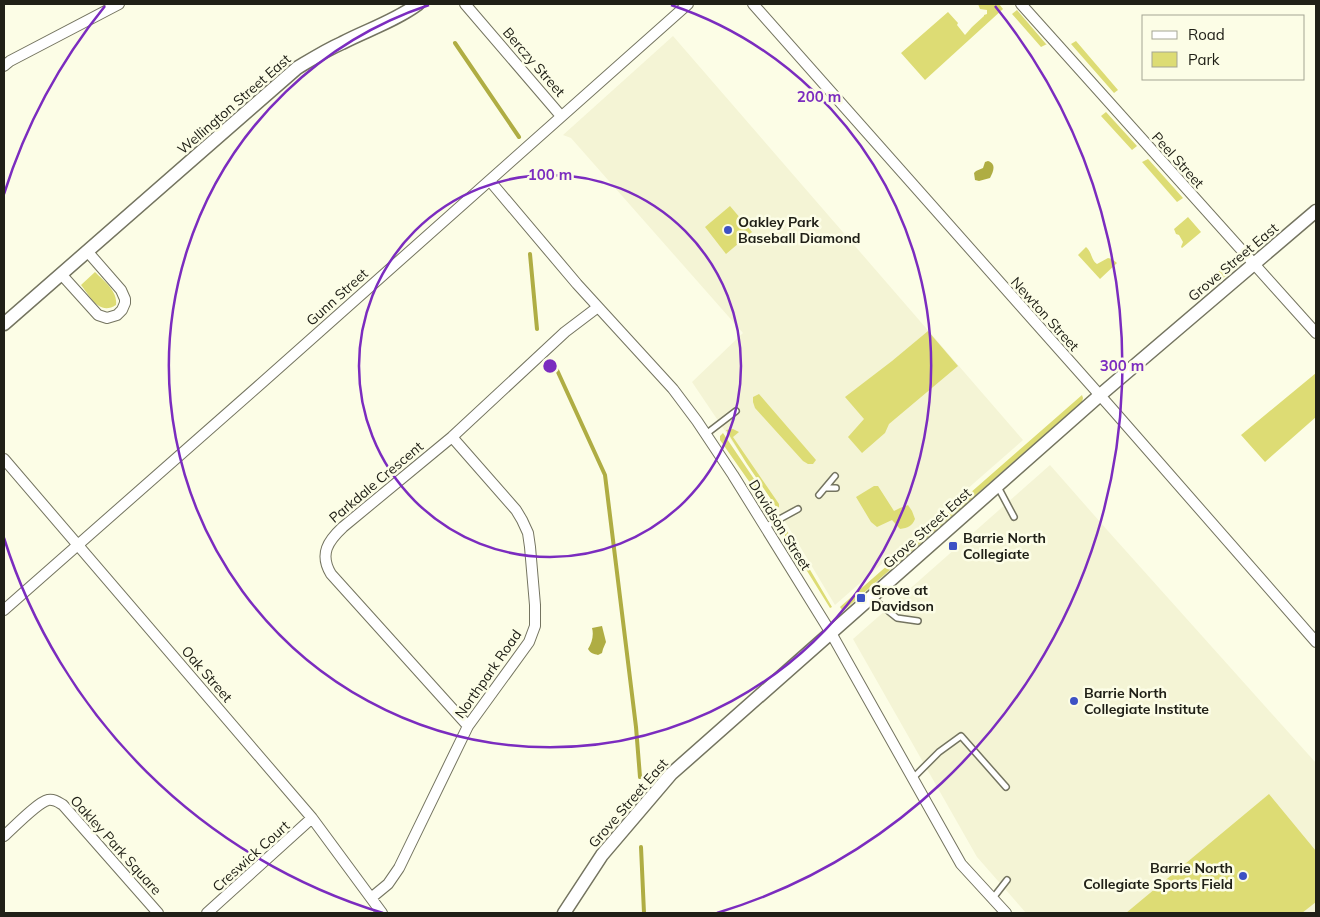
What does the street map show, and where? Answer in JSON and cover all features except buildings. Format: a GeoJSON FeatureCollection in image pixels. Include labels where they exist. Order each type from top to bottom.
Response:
{"type":"FeatureCollection","features":[{"type":"Feature","properties":{"kind":"street"},"geometry":{"type":"LineString","coordinates":[[4,66],[10,61],[119,4]]}},
{"type":"Feature","properties":{"kind":"street","name":"Wellington Street East"},"geometry":{"type":"LineString","coordinates":[[4,324],[297,68],[341,43],[418,4]]}},
{"type":"Feature","properties":{"kind":"street","name":"Berczy Street"},"geometry":{"type":"LineString","coordinates":[[466,4],[562,116]]}},
{"type":"Feature","properties":{"kind":"street","name":"Gunn Street"},"geometry":{"type":"LineString","coordinates":[[4,610],[688,4]]}},
{"type":"Feature","properties":{"kind":"street","name":"Newton Street"},"geometry":{"type":"LineString","coordinates":[[753,4],[1316,642]]}},
{"type":"Feature","properties":{"kind":"street","name":"Peel Street"},"geometry":{"type":"LineString","coordinates":[[1021,4],[1316,333]]}},
{"type":"Feature","properties":{"kind":"street","name":"Davidson Street"},"geometry":{"type":"LineString","coordinates":[[490,180],[598,307],[675,391],[706,434],[832,633],[960,864],[1006,913]]}},
{"type":"Feature","properties":{"kind":"street","name":"Grove Street East"},"geometry":{"type":"LineString","coordinates":[[564,913],[602,855],[670,774],[1099,396],[1316,211]]}},
{"type":"Feature","properties":{"kind":"street"},"geometry":{"type":"LineString","coordinates":[[61,274],[98,315],[108,318],[119,314],[125,303],[123,292],[87,251]]}},
{"type":"Feature","properties":{"kind":"street","name":"Parkdale Crescent"},"geometry":{"type":"LineString","coordinates":[[468,726],[331,574],[325,557],[327,547],[332,537],[452,436],[565,332],[598,307]]}},
{"type":"Feature","properties":{"kind":"street","name":"Northpark Road"},"geometry":{"type":"LineString","coordinates":[[371,898],[388,884],[399,868],[468,726],[531,638],[535,626],[535,605],[528,533],[516,510],[452,436]]}},
{"type":"Feature","properties":{"kind":"street","name":"Oak Street"},"geometry":{"type":"LineString","coordinates":[[4,459],[312,818],[382,913]]}},
{"type":"Feature","properties":{"kind":"street","name":"Oakley Park Square"},"geometry":{"type":"LineString","coordinates":[[4,836],[35,808],[49,800],[56,801],[63,805],[158,913]]}},
{"type":"Feature","properties":{"kind":"street","name":"Creswick Court"},"geometry":{"type":"LineString","coordinates":[[207,913],[312,818]]}},
{"type":"Feature","properties":{"kind":"lane"},"geometry":{"type":"LineString","coordinates":[[706,434],[736,411]]}},
{"type":"Feature","properties":{"kind":"lane"},"geometry":{"type":"LineString","coordinates":[[819,495],[835,476]]}},
{"type":"Feature","properties":{"kind":"lane"},"geometry":{"type":"LineString","coordinates":[[997,485],[1014,517]]}},
{"type":"Feature","properties":{"kind":"lane"},"geometry":{"type":"LineString","coordinates":[[826,488],[836,488]]}},
{"type":"Feature","properties":{"kind":"lane"},"geometry":{"type":"LineString","coordinates":[[766,527],[798,509]]}},
{"type":"Feature","properties":{"kind":"lane"},"geometry":{"type":"LineString","coordinates":[[871,597],[897,618],[918,621]]}},
{"type":"Feature","properties":{"kind":"lane"},"geometry":{"type":"LineString","coordinates":[[913,778],[939,752],[960,736],[1006,787]]}},
{"type":"Feature","properties":{"kind":"lane"},"geometry":{"type":"LineString","coordinates":[[993,898],[1007,880]]}},
{"type":"Feature","properties":{"kind":"shaded area"},"geometry":{"type":"Polygon","coordinates":[[[673,36],[1023,440],[835,605],[777,508],[692,382],[743,333],[571,138],[563,135],[673,36]]]}},
{"type":"Feature","properties":{"kind":"shaded area"},"geometry":{"type":"Polygon","coordinates":[[[988,161],[993,164],[990,178],[979,181],[975,180],[974,173],[983,168],[985,162],[988,161]]]}},
{"type":"Feature","properties":{"kind":"shaded area","name":"Barrie North Collegiate Institute"},"geometry":{"type":"Polygon","coordinates":[[[1050,465],[1316,763],[1316,913],[1026,913],[977,857],[853,639],[1050,465]]]}},
{"type":"Feature","properties":{"kind":"shaded area"},"geometry":{"type":"Polygon","coordinates":[[[602,626],[606,642],[602,653],[598,655],[588,649],[592,639],[592,628],[602,626]]]}},
{"type":"Feature","properties":{"kind":"green space"},"geometry":{"type":"Polygon","coordinates":[[[978,4],[999,4],[1003,9],[925,80],[901,53],[948,12],[958,23],[957,25],[965,35],[987,14],[987,10],[980,9],[978,4]]]}},
{"type":"Feature","properties":{"kind":"green space"},"geometry":{"type":"Polygon","coordinates":[[[1017,10],[1047,44],[1041,47],[1012,14],[1017,10]]]}},
{"type":"Feature","properties":{"kind":"green space"},"geometry":{"type":"Polygon","coordinates":[[[1076,41],[1118,90],[1114,93],[1071,44],[1076,41]]]}},
{"type":"Feature","properties":{"kind":"green space"},"geometry":{"type":"Polygon","coordinates":[[[1106,112],[1137,146],[1132,150],[1101,116],[1106,112]]]}},
{"type":"Feature","properties":{"kind":"green space"},"geometry":{"type":"Polygon","coordinates":[[[1148,159],[1183,198],[1177,202],[1142,162],[1148,159]]]}},
{"type":"Feature","properties":{"kind":"green space","name":"Oakley Park Baseball Diamond"},"geometry":{"type":"Polygon","coordinates":[[[730,206],[752,232],[726,254],[705,227],[730,206]]]}},
{"type":"Feature","properties":{"kind":"green space"},"geometry":{"type":"Polygon","coordinates":[[[1188,217],[1201,232],[1182,248],[1183,242],[1174,229],[1188,217]]]}},
{"type":"Feature","properties":{"kind":"green space"},"geometry":{"type":"Polygon","coordinates":[[[1086,247],[1097,264],[1108,258],[1117,263],[1100,279],[1078,255],[1086,247]]]}},
{"type":"Feature","properties":{"kind":"green space"},"geometry":{"type":"Polygon","coordinates":[[[1234,258],[1235,263],[1232,271],[1201,296],[1196,292],[1234,258]]]}},
{"type":"Feature","properties":{"kind":"green space"},"geometry":{"type":"Polygon","coordinates":[[[95,272],[113,291],[116,305],[110,308],[100,306],[81,285],[95,272]]]}},
{"type":"Feature","properties":{"kind":"green space"},"geometry":{"type":"Polygon","coordinates":[[[928,331],[958,366],[889,424],[885,433],[862,453],[848,437],[864,419],[845,397],[928,331]]]}},
{"type":"Feature","properties":{"kind":"green space"},"geometry":{"type":"Polygon","coordinates":[[[1316,373],[1316,417],[1265,462],[1241,435],[1316,373]]]}},
{"type":"Feature","properties":{"kind":"green space"},"geometry":{"type":"Polygon","coordinates":[[[759,394],[816,460],[813,464],[803,461],[755,408],[753,397],[759,394]]]}},
{"type":"Feature","properties":{"kind":"green space"},"geometry":{"type":"Polygon","coordinates":[[[1082,395],[1082,402],[843,611],[840,607],[1082,395]]]}},
{"type":"Feature","properties":{"kind":"green space"},"geometry":{"type":"Polygon","coordinates":[[[733,429],[739,432],[733,437],[779,504],[779,507],[777,508],[726,430],[733,429]]]}},
{"type":"Feature","properties":{"kind":"green space"},"geometry":{"type":"Polygon","coordinates":[[[723,433],[775,510],[769,510],[720,440],[720,436],[723,433]]]}},
{"type":"Feature","properties":{"kind":"green space"},"geometry":{"type":"Polygon","coordinates":[[[874,486],[878,486],[894,511],[908,505],[915,519],[911,525],[900,529],[892,520],[877,527],[871,522],[856,497],[874,486]]]}},
{"type":"Feature","properties":{"kind":"green space"},"geometry":{"type":"Polygon","coordinates":[[[783,524],[832,607],[830,608],[781,529],[783,524]]]}},
{"type":"Feature","properties":{"kind":"green space","name":"Barrie North Collegiate Sports Field"},"geometry":{"type":"Polygon","coordinates":[[[1269,794],[1316,851],[1316,902],[1302,913],[1126,913],[1269,794]]]}},
{"type":"Feature","properties":{"kind":"waterway"},"geometry":{"type":"LineString","coordinates":[[455,43],[519,137]]}},
{"type":"Feature","properties":{"kind":"waterway"},"geometry":{"type":"LineString","coordinates":[[530,254],[537,329]]}},
{"type":"Feature","properties":{"kind":"waterway"},"geometry":{"type":"LineString","coordinates":[[557,370],[605,475],[636,727],[640,777]]}},
{"type":"Feature","properties":{"kind":"waterway"},"geometry":{"type":"LineString","coordinates":[[641,847],[644,913]]}},
{"type":"Feature","properties":{"kind":"place","name":"Oakley Park Baseball Diamond"},"geometry":{"type":"Point","coordinates":[728,230]}},
{"type":"Feature","properties":{"kind":"place","name":"Barrie North Collegiate"},"geometry":{"type":"Point","coordinates":[953,546]}},
{"type":"Feature","properties":{"kind":"place","name":"Grove at Davidson"},"geometry":{"type":"Point","coordinates":[861,598]}},
{"type":"Feature","properties":{"kind":"place","name":"Barrie North Collegiate Institute"},"geometry":{"type":"Point","coordinates":[1074,701]}},
{"type":"Feature","properties":{"kind":"place","name":"Barrie North Collegiate Sports Field"},"geometry":{"type":"Point","coordinates":[1243,876]}}]}
